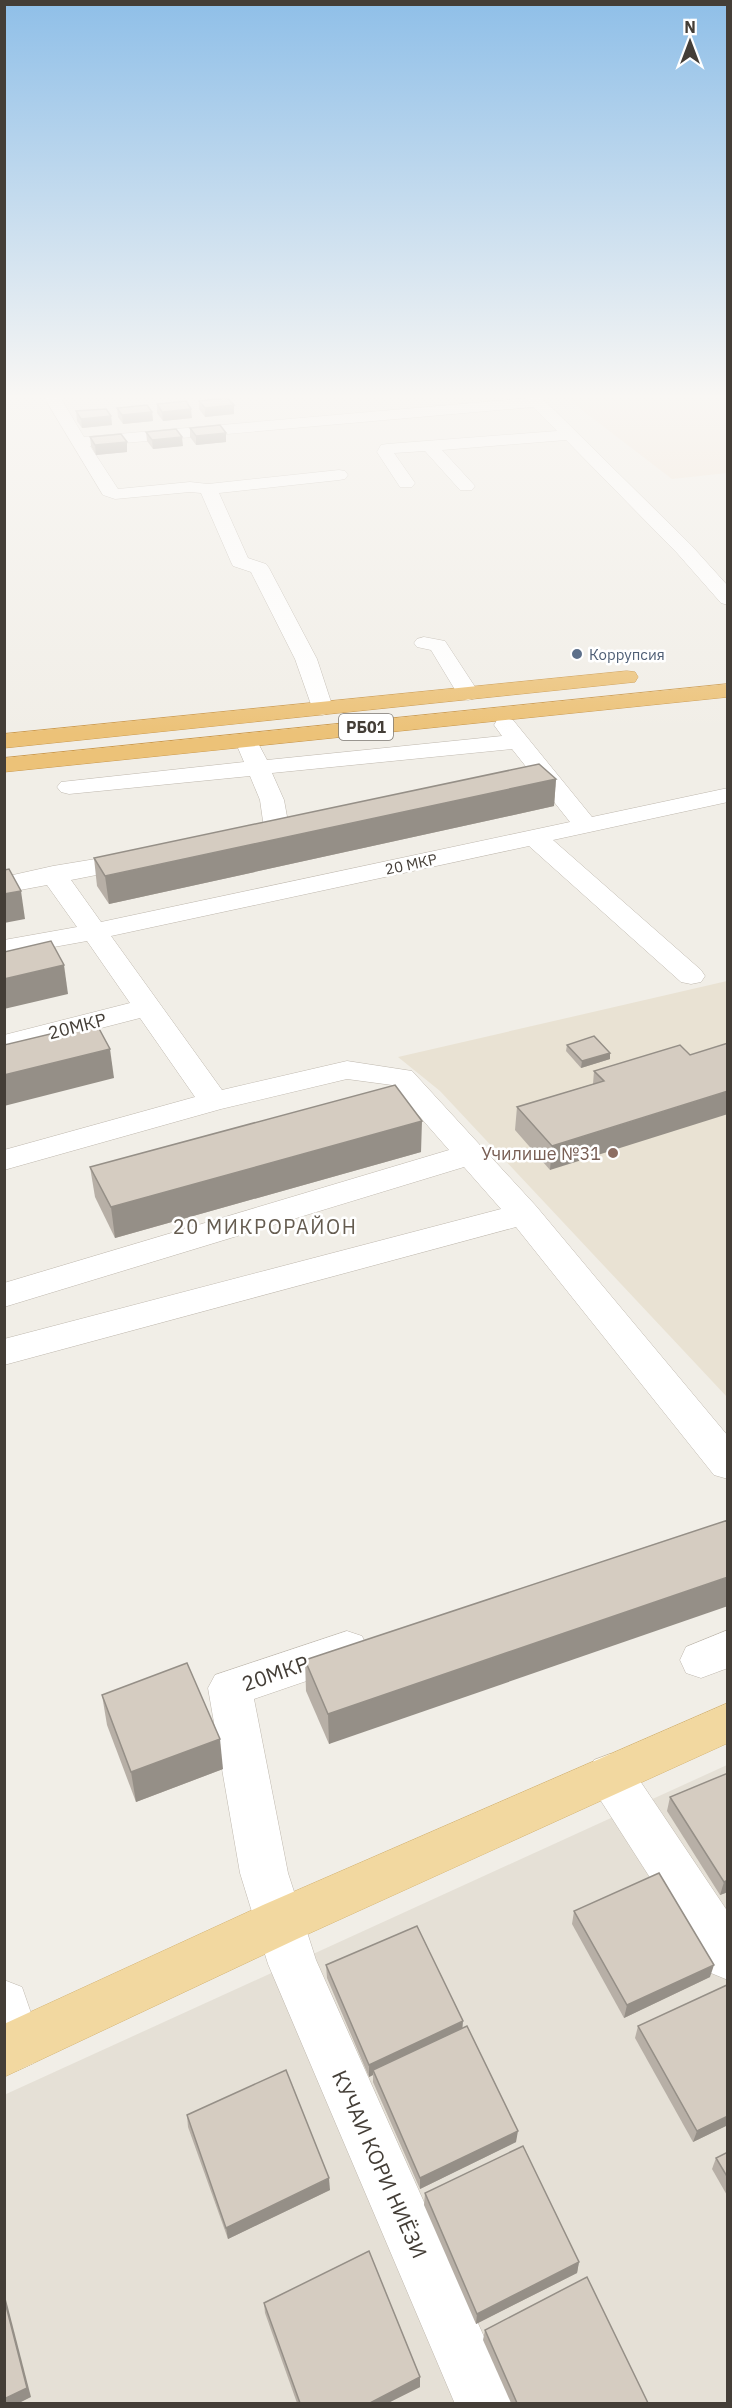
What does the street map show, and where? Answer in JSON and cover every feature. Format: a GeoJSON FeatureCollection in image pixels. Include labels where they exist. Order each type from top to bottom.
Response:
{"type":"FeatureCollection","features":[{"type":"Feature","properties":{"kind":"highway","name":"РБ01"},"geometry":{"type":"LineString","coordinates":[[4,741],[645,675]]}},
{"type":"Feature","properties":{"kind":"highway","name":"РБ01"},"geometry":{"type":"LineString","coordinates":[[4,765],[728,690]]}},
{"type":"Feature","properties":{"kind":"highway"},"geometry":{"type":"LineString","coordinates":[[150,726],[160,749]]}},
{"type":"Feature","properties":{"kind":"main road"},"geometry":{"type":"LineString","coordinates":[[8,2033],[275,1910],[610,1774],[728,1722]]}},
{"type":"Feature","properties":{"kind":"street"},"geometry":{"type":"LineString","coordinates":[[217,509],[240,562],[259,568],[306,659],[322,708]]}},
{"type":"Feature","properties":{"kind":"street"},"geometry":{"type":"LineString","coordinates":[[644,509],[684,549],[728,599]]}},
{"type":"Feature","properties":{"kind":"street"},"geometry":{"type":"LineString","coordinates":[[424,643],[438,645],[468,693]]}},
{"type":"Feature","properties":{"kind":"street"},"geometry":{"type":"LineString","coordinates":[[496,714],[586,826]]}},
{"type":"Feature","properties":{"kind":"street"},"geometry":{"type":"LineString","coordinates":[[225,845],[259,839],[276,822],[272,800],[247,740]]}},
{"type":"Feature","properties":{"kind":"street"},"geometry":{"type":"LineString","coordinates":[[69,787],[518,741]]}},
{"type":"Feature","properties":{"kind":"street","name":"20 МКР"},"geometry":{"type":"LineString","coordinates":[[94,932],[728,795]]}},
{"type":"Feature","properties":{"kind":"street"},"geometry":{"type":"LineString","coordinates":[[535,838],[691,976]]}},
{"type":"Feature","properties":{"kind":"street"},"geometry":{"type":"LineString","coordinates":[[4,885],[156,856]]}},
{"type":"Feature","properties":{"kind":"street"},"geometry":{"type":"LineString","coordinates":[[53,874],[214,1101]]}},
{"type":"Feature","properties":{"kind":"street"},"geometry":{"type":"LineString","coordinates":[[4,948],[94,932]]}},
{"type":"Feature","properties":{"kind":"street","name":"20МКР"},"geometry":{"type":"LineString","coordinates":[[4,1044],[149,1007]]}},
{"type":"Feature","properties":{"kind":"street"},"geometry":{"type":"LineString","coordinates":[[4,1160],[214,1101],[347,1070],[401,1077],[524,1214],[728,1464]]}},
{"type":"Feature","properties":{"kind":"street"},"geometry":{"type":"LineString","coordinates":[[4,1295],[471,1154]]}},
{"type":"Feature","properties":{"kind":"street"},"geometry":{"type":"LineString","coordinates":[[4,1352],[524,1214]]}},
{"type":"Feature","properties":{"kind":"street","name":"20МКР"},"geometry":{"type":"LineString","coordinates":[[275,1910],[230,1688],[377,1639]]}},
{"type":"Feature","properties":{"kind":"street"},"geometry":{"type":"LineString","coordinates":[[610,1774],[728,1956]]}},
{"type":"Feature","properties":{"kind":"street","name":"КУЧАИ КОРИ НИЁЗИ"},"geometry":{"type":"LineString","coordinates":[[275,1910],[293,1964],[485,2403]]}},
{"type":"Feature","properties":{"kind":"shaded area","name":"Училише №31"},"geometry":{"type":"Polygon","coordinates":[[[727,981],[727,1397],[440,1091],[398,1057],[727,981]]]}},
{"type":"Feature","properties":{"kind":"shaded area"},"geometry":{"type":"Polygon","coordinates":[[[727,1765],[727,2403],[5,2403],[4,2095],[727,1765]]]}},
{"type":"Feature","properties":{"kind":"building"},"geometry":{"type":"Polygon","coordinates":[[[539,764],[556,779],[105,876],[94,858],[539,764]]]}},
{"type":"Feature","properties":{"kind":"building"},"geometry":{"type":"Polygon","coordinates":[[[9,869],[21,891],[4,894],[4,870],[9,869]]]}},
{"type":"Feature","properties":{"kind":"building"},"geometry":{"type":"Polygon","coordinates":[[[51,941],[64,965],[4,979],[4,952],[51,941]]]}},
{"type":"Feature","properties":{"kind":"building"},"geometry":{"type":"Polygon","coordinates":[[[96,1023],[110,1049],[4,1075],[4,1045],[96,1023]]]}},
{"type":"Feature","properties":{"kind":"building"},"geometry":{"type":"Polygon","coordinates":[[[594,1036],[610,1053],[582,1061],[567,1045],[594,1036]]]}},
{"type":"Feature","properties":{"kind":"building"},"geometry":{"type":"Polygon","coordinates":[[[728,1043],[728,1091],[552,1146],[517,1107],[604,1081],[594,1071],[680,1045],[690,1055],[728,1043]]]}},
{"type":"Feature","properties":{"kind":"building"},"geometry":{"type":"Polygon","coordinates":[[[395,1085],[422,1121],[111,1207],[90,1167],[395,1085]]]}},
{"type":"Feature","properties":{"kind":"building"},"geometry":{"type":"Polygon","coordinates":[[[728,1520],[728,1577],[328,1714],[305,1660],[728,1520]]]}},
{"type":"Feature","properties":{"kind":"building"},"geometry":{"type":"Polygon","coordinates":[[[187,1663],[220,1739],[131,1772],[102,1695],[187,1663]]]}},
{"type":"Feature","properties":{"kind":"building"},"geometry":{"type":"Polygon","coordinates":[[[728,1773],[728,1880],[724,1882],[670,1797],[728,1773]]]}},
{"type":"Feature","properties":{"kind":"building"},"geometry":{"type":"Polygon","coordinates":[[[659,1873],[714,1965],[627,2005],[574,1911],[659,1873]]]}},
{"type":"Feature","properties":{"kind":"building"},"geometry":{"type":"Polygon","coordinates":[[[417,1926],[463,2021],[369,2065],[326,1965],[417,1926]]]}},
{"type":"Feature","properties":{"kind":"building"},"geometry":{"type":"Polygon","coordinates":[[[727,1985],[728,2116],[697,2131],[638,2026],[727,1985]]]}},
{"type":"Feature","properties":{"kind":"building"},"geometry":{"type":"Polygon","coordinates":[[[467,2026],[518,2131],[420,2178],[373,2070],[467,2026]]]}},
{"type":"Feature","properties":{"kind":"building"},"geometry":{"type":"Polygon","coordinates":[[[286,2070],[329,2178],[226,2228],[187,2115],[286,2070]]]}},
{"type":"Feature","properties":{"kind":"building"},"geometry":{"type":"Polygon","coordinates":[[[523,2146],[579,2262],[477,2314],[425,2193],[523,2146]]]}},
{"type":"Feature","properties":{"kind":"building"},"geometry":{"type":"Polygon","coordinates":[[[728,2152],[728,2178],[716,2158],[728,2152]]]}},
{"type":"Feature","properties":{"kind":"building"},"geometry":{"type":"Polygon","coordinates":[[[369,2251],[420,2377],[370,2403],[300,2403],[264,2303],[369,2251]]]}},
{"type":"Feature","properties":{"kind":"building"},"geometry":{"type":"Polygon","coordinates":[[[587,2277],[648,2403],[517,2403],[485,2330],[587,2277]]]}},
{"type":"Feature","properties":{"kind":"building"},"geometry":{"type":"Polygon","coordinates":[[[4,2298],[27,2388],[4,2399],[4,2298]]]}},
{"type":"Feature","properties":{"kind":"place","name":"Коррупсия"},"geometry":{"type":"Point","coordinates":[577,654]}},
{"type":"Feature","properties":{"kind":"place","name":"Училише №31"},"geometry":{"type":"Point","coordinates":[613,1153]}},
{"type":"Feature","properties":{"kind":"district","name":"20 МИКРОРАЙОН"},"geometry":{"type":"Point","coordinates":[265,1226]}}]}
